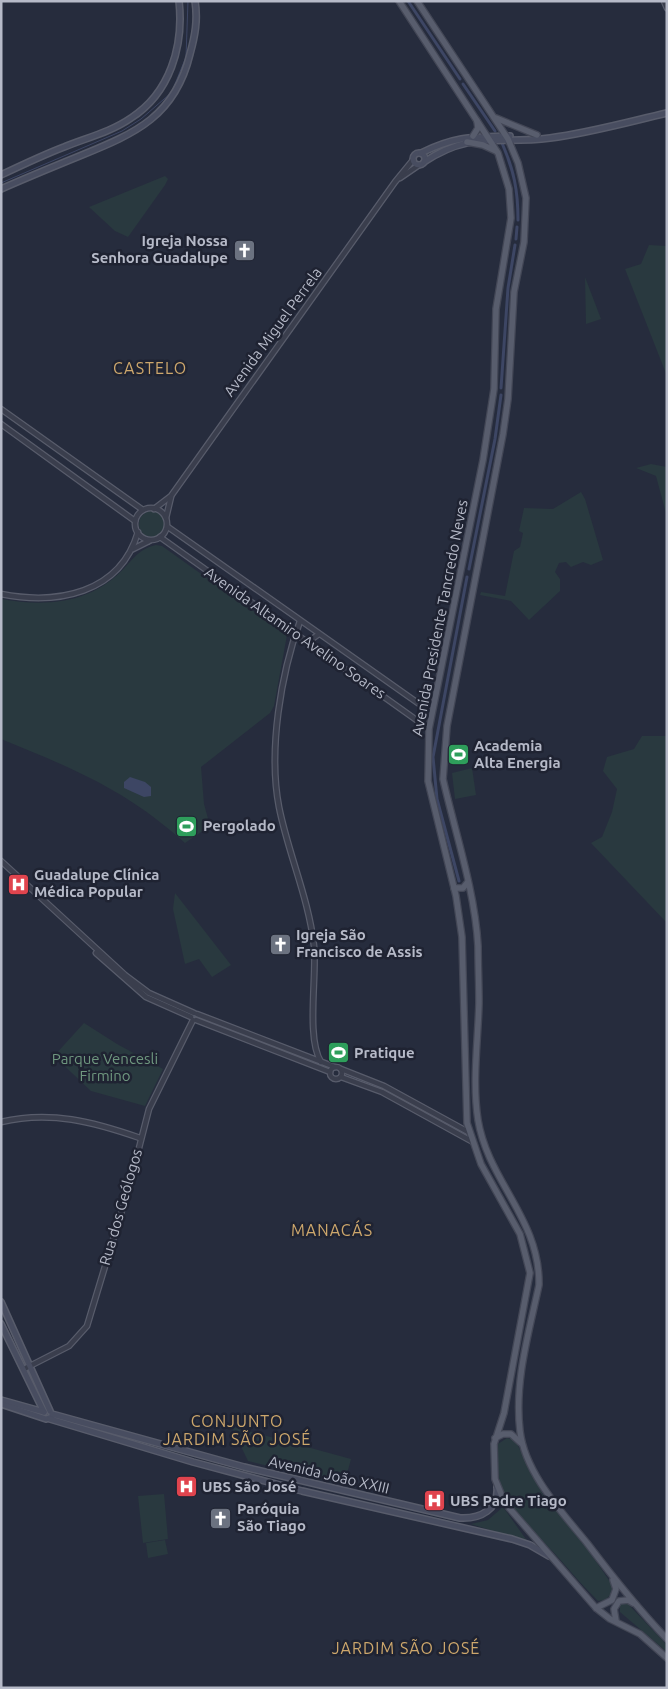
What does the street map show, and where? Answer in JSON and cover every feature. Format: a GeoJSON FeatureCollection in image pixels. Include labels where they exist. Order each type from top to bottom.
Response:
{"type":"FeatureCollection","features":[{"type":"Feature","properties":{"kind":"main road"},"geometry":{"type":"LineString","coordinates":[[1,174],[97,135],[128,120],[142,110],[168,76],[180,32],[179,1]]}},
{"type":"Feature","properties":{"kind":"main road"},"geometry":{"type":"LineString","coordinates":[[1,188],[125,137],[160,113],[172,98],[187,67],[196,34],[195,1]]}},
{"type":"Feature","properties":{"kind":"main road","name":"Avenida Presidente Tancredo Neves"},"geometry":{"type":"LineString","coordinates":[[399,1],[498,153],[509,189],[511,218],[496,309],[494,389],[483,460],[429,728],[427,761],[430,796],[456,896],[462,937],[465,995],[466,1103],[470,1133],[481,1164],[520,1234],[530,1273],[504,1413],[495,1438],[493,1470],[497,1487],[510,1509],[596,1608],[640,1634],[667,1658]]}},
{"type":"Feature","properties":{"kind":"main road","name":"Avenida Presidente Tancredo Neves"},"geometry":{"type":"LineString","coordinates":[[416,1],[496,118],[508,140],[521,172],[526,198],[524,242],[514,292],[508,399],[446,726],[443,753],[443,779],[470,893],[478,944],[479,1002],[476,1108],[486,1154],[519,1209],[535,1247],[539,1273],[539,1285],[518,1399],[522,1445],[547,1491],[612,1576],[667,1639]]}},
{"type":"Feature","properties":{"kind":"main road"},"geometry":{"type":"LineString","coordinates":[[421,153],[425,157],[422,163],[413,160],[415,154],[421,153],[444,141],[473,136],[508,140],[550,138],[667,113]]}},
{"type":"Feature","properties":{"kind":"main road"},"geometry":{"type":"LineString","coordinates":[[496,118],[537,135]]}},
{"type":"Feature","properties":{"kind":"main road"},"geometry":{"type":"LineString","coordinates":[[473,136],[478,128],[477,119]]}},
{"type":"Feature","properties":{"kind":"main road"},"geometry":{"type":"LineString","coordinates":[[508,140],[537,135],[570,134]]}},
{"type":"Feature","properties":{"kind":"main road","name":"Avenida Miguel Perrela"},"geometry":{"type":"LineString","coordinates":[[422,163],[444,149],[489,138]]}},
{"type":"Feature","properties":{"kind":"main road"},"geometry":{"type":"LineString","coordinates":[[444,141],[444,149]]}},
{"type":"Feature","properties":{"kind":"main road"},"geometry":{"type":"LineString","coordinates":[[467,142],[483,145],[498,153]]}},
{"type":"Feature","properties":{"kind":"main road"},"geometry":{"type":"LineString","coordinates":[[454,888],[463,888],[467,883]]}},
{"type":"Feature","properties":{"kind":"main road"},"geometry":{"type":"LineString","coordinates":[[456,896],[462,891],[470,893]]}},
{"type":"Feature","properties":{"kind":"main road"},"geometry":{"type":"LineString","coordinates":[[465,995],[474,997],[479,1002]]}},
{"type":"Feature","properties":{"kind":"main road"},"geometry":{"type":"LineString","coordinates":[[470,1133],[480,1143],[486,1154]]}},
{"type":"Feature","properties":{"kind":"main road"},"geometry":{"type":"LineString","coordinates":[[507,1210],[514,1211],[519,1209]]}},
{"type":"Feature","properties":{"kind":"main road"},"geometry":{"type":"LineString","coordinates":[[1,1302],[31,1366],[47,1414]]}},
{"type":"Feature","properties":{"kind":"main road"},"geometry":{"type":"LineString","coordinates":[[1,1324],[47,1414]]}},
{"type":"Feature","properties":{"kind":"main road","name":"Avenida João XXIII"},"geometry":{"type":"LineString","coordinates":[[1,1400],[274,1483],[525,1543],[550,1556]]}},
{"type":"Feature","properties":{"kind":"main road","name":"Avenida João XXIII"},"geometry":{"type":"LineString","coordinates":[[1,1404],[47,1414],[244,1468],[464,1518],[481,1514],[493,1507],[497,1502],[497,1487]]}},
{"type":"Feature","properties":{"kind":"main road"},"geometry":{"type":"LineString","coordinates":[[495,1438],[503,1434],[511,1434],[517,1437],[522,1445]]}},
{"type":"Feature","properties":{"kind":"main road"},"geometry":{"type":"LineString","coordinates":[[432,1520],[436,1518],[437,1513]]}},
{"type":"Feature","properties":{"kind":"main road"},"geometry":{"type":"LineString","coordinates":[[596,1608],[606,1605],[613,1598],[616,1589],[612,1576]]}},
{"type":"Feature","properties":{"kind":"main road"},"geometry":{"type":"LineString","coordinates":[[616,1621],[614,1609],[619,1601],[628,1600],[635,1604]]}},
{"type":"Feature","properties":{"kind":"street"},"geometry":{"type":"LineString","coordinates":[[664,1],[667,8]]}},
{"type":"Feature","properties":{"kind":"street","name":"Avenida Miguel Perrela"},"geometry":{"type":"LineString","coordinates":[[154,509],[171,496],[395,182],[413,160]]}},
{"type":"Feature","properties":{"kind":"street","name":"Avenida Miguel Perrela"},"geometry":{"type":"LineString","coordinates":[[395,182],[422,163]]}},
{"type":"Feature","properties":{"kind":"street"},"geometry":{"type":"LineString","coordinates":[[1,409],[143,510],[154,509],[161,511],[166,518],[168,527],[160,537],[133,549]]}},
{"type":"Feature","properties":{"kind":"street"},"geometry":{"type":"LineString","coordinates":[[1,424],[135,521],[141,537],[150,540]]}},
{"type":"Feature","properties":{"kind":"street","name":"Avenida Miguel Perrela"},"geometry":{"type":"LineString","coordinates":[[166,518],[171,496]]}},
{"type":"Feature","properties":{"kind":"street"},"geometry":{"type":"LineString","coordinates":[[135,521],[143,510]]}},
{"type":"Feature","properties":{"kind":"street","name":"Avenida Altamiro Avelino Soares"},"geometry":{"type":"LineString","coordinates":[[168,527],[432,713]]}},
{"type":"Feature","properties":{"kind":"street"},"geometry":{"type":"LineString","coordinates":[[1,594],[23,598],[60,597],[85,590],[119,567],[133,549],[138,532]]}},
{"type":"Feature","properties":{"kind":"street","name":"Avenida Altamiro Avelino Soares"},"geometry":{"type":"LineString","coordinates":[[160,537],[429,728]]}},
{"type":"Feature","properties":{"kind":"street"},"geometry":{"type":"LineString","coordinates":[[300,621],[296,633],[276,738],[276,783],[278,806],[314,947],[314,1046],[320,1062]]}},
{"type":"Feature","properties":{"kind":"street"},"geometry":{"type":"LineString","coordinates":[[312,645],[312,639],[319,634]]}},
{"type":"Feature","properties":{"kind":"street"},"geometry":{"type":"LineString","coordinates":[[417,720],[423,714],[423,707]]}},
{"type":"Feature","properties":{"kind":"street"},"geometry":{"type":"LineString","coordinates":[[1,863],[125,975],[149,993],[187,1010],[194,1017]]}},
{"type":"Feature","properties":{"kind":"street"},"geometry":{"type":"LineString","coordinates":[[1,863],[134,988],[146,997],[216,1026],[308,1060],[330,1072],[333,1078],[341,1077],[382,1092],[472,1142]]}},
{"type":"Feature","properties":{"kind":"street"},"geometry":{"type":"LineString","coordinates":[[187,1010],[193,1006]]}},
{"type":"Feature","properties":{"kind":"street","name":"Rua dos Geólogos"},"geometry":{"type":"LineString","coordinates":[[24,1369],[69,1346],[87,1326],[129,1187],[140,1138],[149,1109],[194,1017]]}},
{"type":"Feature","properties":{"kind":"street"},"geometry":{"type":"LineString","coordinates":[[308,1060],[314,1046]]}},
{"type":"Feature","properties":{"kind":"street"},"geometry":{"type":"LineString","coordinates":[[308,1060],[341,1069],[384,1086],[470,1133]]}},
{"type":"Feature","properties":{"kind":"street"},"geometry":{"type":"LineString","coordinates":[[330,1072],[335,1067]]}},
{"type":"Feature","properties":{"kind":"street"},"geometry":{"type":"LineString","coordinates":[[341,1069],[341,1077]]}},
{"type":"Feature","properties":{"kind":"street"},"geometry":{"type":"LineString","coordinates":[[1,1122],[23,1117],[69,1118],[84,1120],[140,1138]]}},
{"type":"Feature","properties":{"kind":"green space"},"geometry":{"type":"Polygon","coordinates":[[[165,176],[168,179],[165,185],[128,237],[115,231],[89,207],[165,176]]]}},
{"type":"Feature","properties":{"kind":"green space"},"geometry":{"type":"Polygon","coordinates":[[[649,245],[667,246],[667,376],[625,269],[641,264],[649,245]]]}},
{"type":"Feature","properties":{"kind":"green space"},"geometry":{"type":"Polygon","coordinates":[[[585,277],[601,319],[586,324],[585,277]]]}},
{"type":"Feature","properties":{"kind":"green space"},"geometry":{"type":"Polygon","coordinates":[[[651,464],[667,467],[667,517],[656,476],[636,468],[651,464]]]}},
{"type":"Feature","properties":{"kind":"green space"},"geometry":{"type":"Polygon","coordinates":[[[581,492],[585,499],[603,560],[591,565],[583,562],[571,567],[566,562],[559,563],[555,572],[560,579],[560,591],[529,620],[511,601],[480,595],[481,592],[505,596],[514,551],[520,547],[523,533],[519,531],[524,508],[553,509],[581,492]]]}},
{"type":"Feature","properties":{"kind":"green space"},"geometry":{"type":"Polygon","coordinates":[[[152,511],[161,515],[165,524],[161,533],[152,537],[143,533],[139,524],[143,515],[152,511]]]}},
{"type":"Feature","properties":{"kind":"green space"},"geometry":{"type":"Polygon","coordinates":[[[156,545],[162,546],[287,635],[274,706],[270,713],[201,767],[204,804],[210,826],[185,843],[163,824],[120,794],[52,760],[1,739],[1,599],[46,602],[75,598],[102,586],[115,577],[143,550],[156,545]]]}},
{"type":"Feature","properties":{"kind":"green space"},"geometry":{"type":"Polygon","coordinates":[[[642,736],[667,736],[667,923],[591,843],[602,837],[612,812],[617,789],[603,771],[607,757],[634,749],[642,736]]]}},
{"type":"Feature","properties":{"kind":"green space"},"geometry":{"type":"Polygon","coordinates":[[[472,768],[476,795],[455,799],[452,773],[472,768]]]}},
{"type":"Feature","properties":{"kind":"green space"},"geometry":{"type":"Polygon","coordinates":[[[175,893],[231,965],[212,977],[199,959],[185,964],[173,909],[175,893]]]}},
{"type":"Feature","properties":{"kind":"green space","name":"Parque Vencesli Firmino"},"geometry":{"type":"Polygon","coordinates":[[[84,1023],[117,1044],[163,1069],[145,1106],[91,1091],[54,1056],[84,1023]]]}},
{"type":"Feature","properties":{"kind":"green space"},"geometry":{"type":"Polygon","coordinates":[[[234,1427],[351,1459],[344,1485],[248,1461],[233,1430],[234,1427]]]}},
{"type":"Feature","properties":{"kind":"green space"},"geometry":{"type":"Polygon","coordinates":[[[507,1438],[515,1440],[543,1495],[589,1551],[613,1586],[611,1594],[605,1600],[598,1601],[587,1590],[521,1518],[504,1493],[498,1475],[497,1450],[498,1444],[507,1438]]]}},
{"type":"Feature","properties":{"kind":"green space"},"geometry":{"type":"Polygon","coordinates":[[[164,1494],[168,1539],[143,1543],[138,1496],[164,1494]]]}},
{"type":"Feature","properties":{"kind":"green space"},"geometry":{"type":"Polygon","coordinates":[[[503,1507],[528,1542],[471,1524],[488,1520],[503,1507]]]}},
{"type":"Feature","properties":{"kind":"green space"},"geometry":{"type":"Polygon","coordinates":[[[165,1540],[168,1554],[148,1558],[146,1543],[165,1540]]]}},
{"type":"Feature","properties":{"kind":"green space"},"geometry":{"type":"Polygon","coordinates":[[[620,1603],[628,1604],[667,1645],[667,1652],[620,1612],[620,1603]]]}},
{"type":"Feature","properties":{"kind":"water"},"geometry":{"type":"Polygon","coordinates":[[[130,777],[145,782],[151,787],[151,796],[144,797],[124,788],[124,782],[130,777]]]}},
{"type":"Feature","properties":{"kind":"waterway"},"geometry":{"type":"LineString","coordinates":[[173,89],[186,57],[188,1]]}},
{"type":"Feature","properties":{"kind":"waterway"},"geometry":{"type":"LineString","coordinates":[[408,1],[460,79]]}},
{"type":"Feature","properties":{"kind":"waterway"},"geometry":{"type":"LineString","coordinates":[[463,84],[495,131]]}},
{"type":"Feature","properties":{"kind":"waterway"},"geometry":{"type":"LineString","coordinates":[[1,183],[122,131],[141,119],[171,93]]}},
{"type":"Feature","properties":{"kind":"waterway"},"geometry":{"type":"LineString","coordinates":[[502,143],[510,163],[514,181],[518,220]]}},
{"type":"Feature","properties":{"kind":"waterway"},"geometry":{"type":"LineString","coordinates":[[516,239],[517,227]]}},
{"type":"Feature","properties":{"kind":"waterway"},"geometry":{"type":"LineString","coordinates":[[501,388],[508,288],[515,245]]}},
{"type":"Feature","properties":{"kind":"waterway"},"geometry":{"type":"LineString","coordinates":[[469,569],[495,439],[501,395]]}},
{"type":"Feature","properties":{"kind":"waterway"},"geometry":{"type":"LineString","coordinates":[[459,881],[437,799],[433,757],[467,577]]}},
{"type":"Feature","properties":{"kind":"place","name":"Igreja Nossa Senhora Guadalupe"},"geometry":{"type":"Point","coordinates":[244,250]}},
{"type":"Feature","properties":{"kind":"place","name":"Academia Alta Energia"},"geometry":{"type":"Point","coordinates":[458,755]}},
{"type":"Feature","properties":{"kind":"place","name":"Pergolado"},"geometry":{"type":"Point","coordinates":[187,826]}},
{"type":"Feature","properties":{"kind":"place","name":"Guadalupe Clínica Médica Popular"},"geometry":{"type":"Point","coordinates":[18,884]}},
{"type":"Feature","properties":{"kind":"place","name":"Igreja São Francisco de Assis"},"geometry":{"type":"Point","coordinates":[280,944]}},
{"type":"Feature","properties":{"kind":"place","name":"Pratique"},"geometry":{"type":"Point","coordinates":[338,1053]}},
{"type":"Feature","properties":{"kind":"place","name":"UBS São José"},"geometry":{"type":"Point","coordinates":[186,1487]}},
{"type":"Feature","properties":{"kind":"place","name":"UBS Padre Tiago"},"geometry":{"type":"Point","coordinates":[434,1501]}},
{"type":"Feature","properties":{"kind":"place","name":"Paróquia São Tiago"},"geometry":{"type":"Point","coordinates":[221,1518]}},
{"type":"Feature","properties":{"kind":"district","name":"CASTELO"},"geometry":{"type":"Point","coordinates":[150,368]}},
{"type":"Feature","properties":{"kind":"district","name":"MANACÁS"},"geometry":{"type":"Point","coordinates":[332,1230]}},
{"type":"Feature","properties":{"kind":"district","name":"CONJUNTO JARDIM SÃO JOSÉ"},"geometry":{"type":"Point","coordinates":[237,1430]}},
{"type":"Feature","properties":{"kind":"district","name":"JARDIM SÃO JOSÉ"},"geometry":{"type":"Point","coordinates":[406,1648]}}]}
